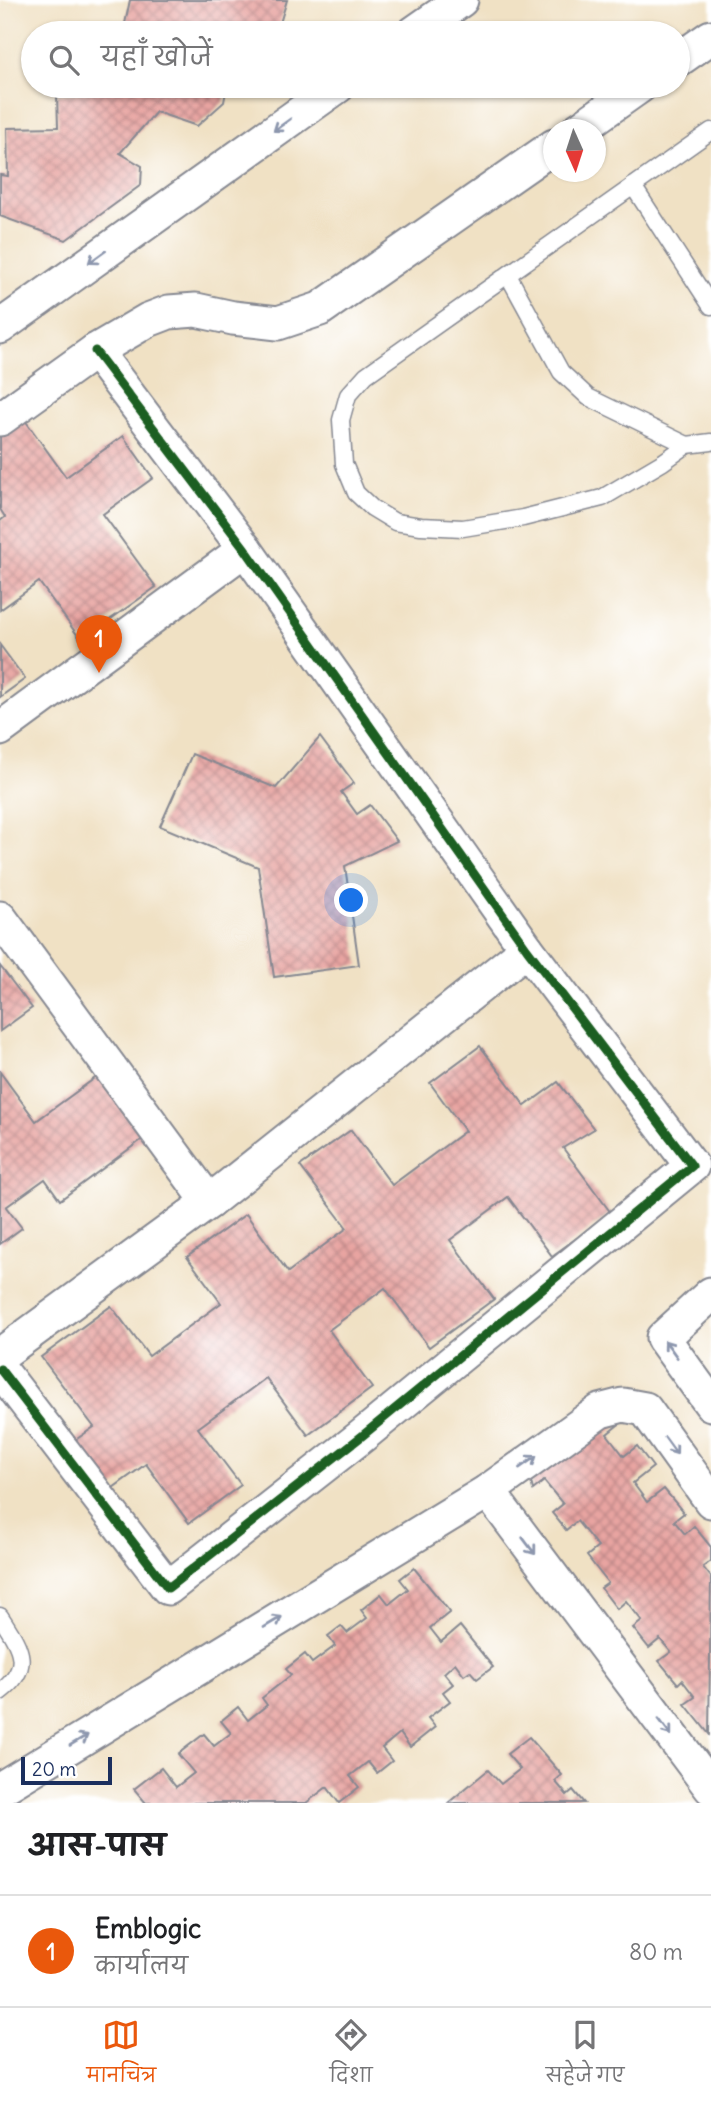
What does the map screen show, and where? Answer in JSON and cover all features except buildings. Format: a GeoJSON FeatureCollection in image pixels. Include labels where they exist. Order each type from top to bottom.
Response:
{"type":"FeatureCollection","features":[{"type":"Feature","properties":{"kind":"street"},"geometry":{"type":"LineString","coordinates":[[431,21],[461,0]]}},
{"type":"Feature","properties":{"kind":"street"},"geometry":{"type":"LineString","coordinates":[[690,52],[711,37]]}},
{"type":"Feature","properties":{"kind":"street"},"geometry":{"type":"LineString","coordinates":[[0,327],[321,98]]}},
{"type":"Feature","properties":{"kind":"street"},"geometry":{"type":"LineString","coordinates":[[594,119],[623,98]]}},
{"type":"Feature","properties":{"kind":"street"},"geometry":{"type":"LineString","coordinates":[[0,419],[95,351],[148,320],[169,312],[195,310],[278,323],[320,309],[543,154]]}},
{"type":"Feature","properties":{"kind":"street"},"geometry":{"type":"LineString","coordinates":[[0,1369],[168,1588],[362,1436],[692,1166],[527,948],[245,549],[95,351]]}},
{"type":"Feature","properties":{"kind":"street"},"geometry":{"type":"LineString","coordinates":[[0,729],[245,549]]}},
{"type":"Feature","properties":{"kind":"street"},"geometry":{"type":"LineString","coordinates":[[0,918],[209,1202]]}},
{"type":"Feature","properties":{"kind":"street"},"geometry":{"type":"LineString","coordinates":[[0,1355],[209,1202],[527,948]]}},
{"type":"Feature","properties":{"kind":"street"},"geometry":{"type":"LineString","coordinates":[[711,1294],[663,1338],[711,1404]]}},
{"type":"Feature","properties":{"kind":"street"},"geometry":{"type":"LineString","coordinates":[[0,1788],[488,1491],[600,1411],[623,1405],[645,1409],[711,1501]]}},
{"type":"Feature","properties":{"kind":"street"},"geometry":{"type":"LineString","coordinates":[[488,1491],[711,1788]]}},
{"type":"Feature","properties":{"kind":"lane"},"geometry":{"type":"LineString","coordinates":[[711,131],[366,375],[348,395],[341,420],[344,464],[356,493],[372,508],[396,522],[421,527],[463,528],[523,518],[602,498],[687,445],[711,442]]}},
{"type":"Feature","properties":{"kind":"lane"},"geometry":{"type":"LineString","coordinates":[[634,186],[711,306]]}},
{"type":"Feature","properties":{"kind":"lane"},"geometry":{"type":"LineString","coordinates":[[508,275],[561,372],[588,397],[687,445]]}},
{"type":"Feature","properties":{"kind":"lane"},"geometry":{"type":"LineString","coordinates":[[0,1616],[20,1650],[21,1664],[18,1675],[0,1692]]}},
{"type":"Feature","properties":{"kind":"cycle path"},"geometry":{"type":"LineString","coordinates":[[0,1369],[168,1588],[362,1436],[692,1166],[527,949],[245,549],[95,351]]}},
{"type":"Feature","properties":{"kind":"place","name":"Emblogic"},"geometry":{"type":"Point","coordinates":[99,673]}}]}
